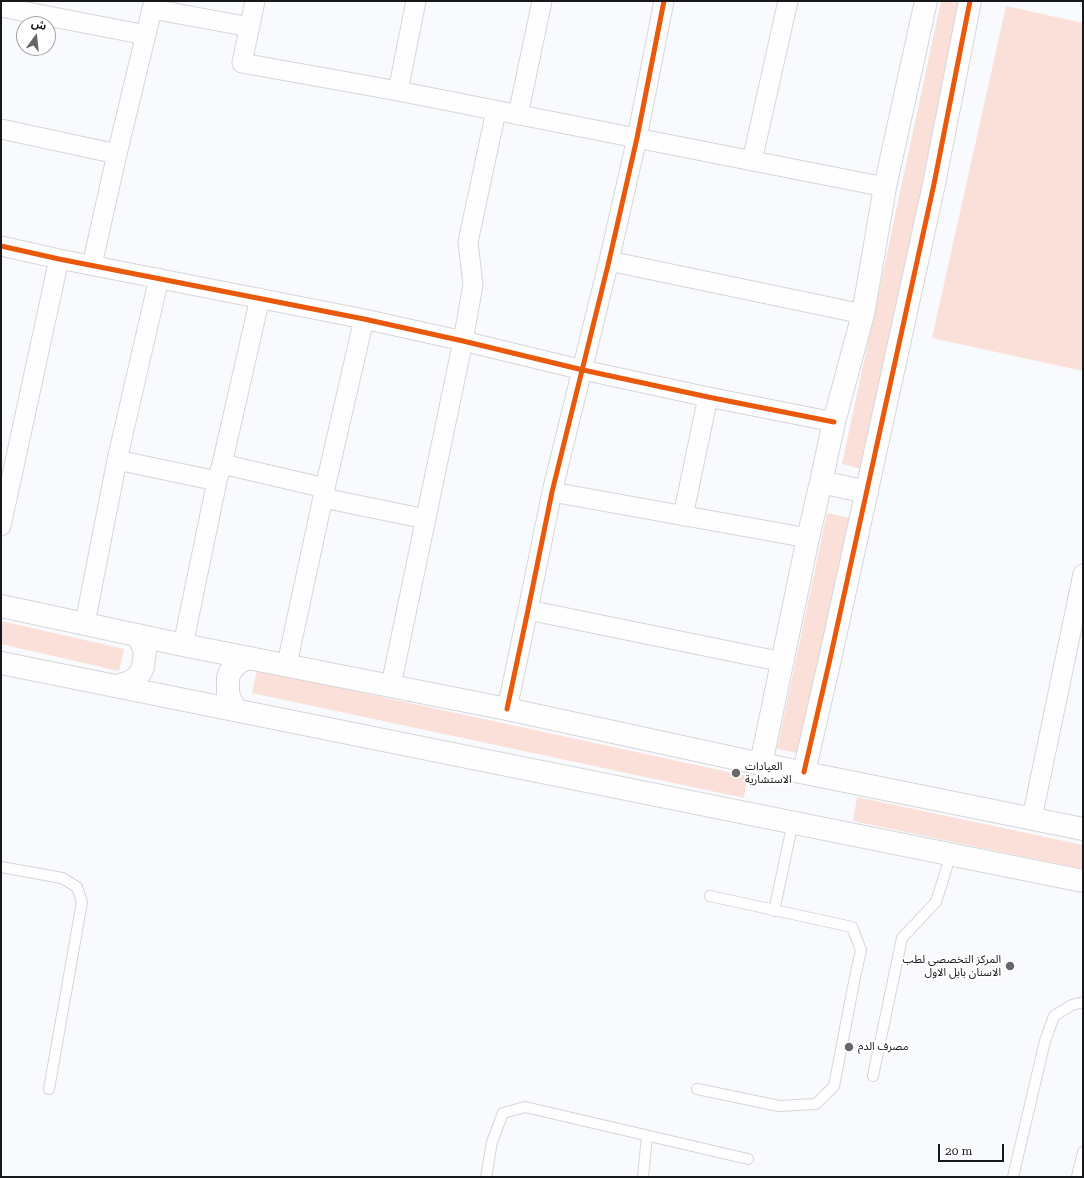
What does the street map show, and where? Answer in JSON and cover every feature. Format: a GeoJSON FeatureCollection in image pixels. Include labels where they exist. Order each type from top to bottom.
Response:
{"type":"FeatureCollection","features":[{"type":"Feature","properties":{"kind":"main road"},"geometry":{"type":"LineString","coordinates":[[761,764],[808,538],[834,422],[863,314],[885,187],[926,1]]}},
{"type":"Feature","properties":{"kind":"main road"},"geometry":{"type":"LineString","coordinates":[[804,772],[934,184],[970,1]]}},
{"type":"Feature","properties":{"kind":"main road"},"geometry":{"type":"LineString","coordinates":[[821,482],[867,492]]}},
{"type":"Feature","properties":{"kind":"main road"},"geometry":{"type":"LineString","coordinates":[[1,606],[183,645],[391,685],[761,764],[1083,829]]}},
{"type":"Feature","properties":{"kind":"main road"},"geometry":{"type":"LineString","coordinates":[[117,686],[130,682],[136,678],[143,667],[145,651],[138,635]]}},
{"type":"Feature","properties":{"kind":"main road"},"geometry":{"type":"LineString","coordinates":[[235,710],[228,694],[228,678],[230,672],[239,662],[250,658]]}},
{"type":"Feature","properties":{"kind":"main road"},"geometry":{"type":"LineString","coordinates":[[1,663],[1083,881]]}},
{"type":"Feature","properties":{"kind":"street"},"geometry":{"type":"LineString","coordinates":[[255,1],[242,63],[398,91],[885,187]]}},
{"type":"Feature","properties":{"kind":"street"},"geometry":{"type":"LineString","coordinates":[[398,91],[416,1]]}},
{"type":"Feature","properties":{"kind":"street"},"geometry":{"type":"LineString","coordinates":[[518,115],[542,1]]}},
{"type":"Feature","properties":{"kind":"street"},"geometry":{"type":"LineString","coordinates":[[507,709],[552,492],[609,262],[637,138],[664,1]]}},
{"type":"Feature","properties":{"kind":"street"},"geometry":{"type":"LineString","coordinates":[[752,160],[788,1]]}},
{"type":"Feature","properties":{"kind":"street"},"geometry":{"type":"LineString","coordinates":[[92,265],[153,5],[250,27]]}},
{"type":"Feature","properties":{"kind":"street"},"geometry":{"type":"LineString","coordinates":[[1,6],[146,35]]}},
{"type":"Feature","properties":{"kind":"street"},"geometry":{"type":"LineString","coordinates":[[391,685],[464,341],[473,285],[468,242],[496,111]]}},
{"type":"Feature","properties":{"kind":"street"},"geometry":{"type":"LineString","coordinates":[[1,129],[117,154]]}},
{"type":"Feature","properties":{"kind":"street"},"geometry":{"type":"LineString","coordinates":[[1,246],[59,259],[364,319],[464,341],[583,370],[834,422]]}},
{"type":"Feature","properties":{"kind":"street"},"geometry":{"type":"LineString","coordinates":[[1,526],[59,259]]}},
{"type":"Feature","properties":{"kind":"street"},"geometry":{"type":"LineString","coordinates":[[609,262],[863,314]]}},
{"type":"Feature","properties":{"kind":"street"},"geometry":{"type":"LineString","coordinates":[[85,623],[117,460],[159,278]]}},
{"type":"Feature","properties":{"kind":"street"},"geometry":{"type":"LineString","coordinates":[[183,645],[220,472],[260,298]]}},
{"type":"Feature","properties":{"kind":"street"},"geometry":{"type":"LineString","coordinates":[[287,664],[364,319]]}},
{"type":"Feature","properties":{"kind":"street"},"geometry":{"type":"LineString","coordinates":[[683,516],[708,397]]}},
{"type":"Feature","properties":{"kind":"street"},"geometry":{"type":"LineString","coordinates":[[117,460],[220,472],[324,493],[426,519]]}},
{"type":"Feature","properties":{"kind":"street"},"geometry":{"type":"LineString","coordinates":[[552,492],[808,538]]}},
{"type":"Feature","properties":{"kind":"street"},"geometry":{"type":"LineString","coordinates":[[1032,818],[1079,612],[1083,574]]}},
{"type":"Feature","properties":{"kind":"street"},"geometry":{"type":"LineString","coordinates":[[528,610],[783,662]]}},
{"type":"Feature","properties":{"kind":"lane"},"geometry":{"type":"LineString","coordinates":[[774,911],[793,822]]}},
{"type":"Feature","properties":{"kind":"lane"},"geometry":{"type":"LineString","coordinates":[[873,1076],[902,938],[936,902],[951,854]]}},
{"type":"Feature","properties":{"kind":"lane"},"geometry":{"type":"LineString","coordinates":[[1,867],[62,878],[77,886],[82,902],[48,1089]]}},
{"type":"Feature","properties":{"kind":"lane"},"geometry":{"type":"LineString","coordinates":[[697,1089],[779,1106],[816,1104],[834,1086],[861,950],[852,927],[710,896]]}},
{"type":"Feature","properties":{"kind":"lane"},"geometry":{"type":"LineString","coordinates":[[1013,1177],[1045,1041],[1054,1016],[1083,1002]]}},
{"type":"Feature","properties":{"kind":"lane"},"geometry":{"type":"LineString","coordinates":[[486,1177],[492,1142],[503,1113],[526,1107],[748,1159]]}},
{"type":"Feature","properties":{"kind":"lane"},"geometry":{"type":"LineString","coordinates":[[643,1177],[647,1136]]}},
{"type":"Feature","properties":{"kind":"lane"},"geometry":{"type":"LineString","coordinates":[[1077,1177],[1083,1152]]}},
{"type":"Feature","properties":{"kind":"shaded area"},"geometry":{"type":"Polygon","coordinates":[[[941,1],[962,1],[861,469],[842,464],[941,1]]]}},
{"type":"Feature","properties":{"kind":"shaded area"},"geometry":{"type":"Polygon","coordinates":[[[1006,6],[1083,23],[1083,371],[932,338],[1006,6]]]}},
{"type":"Feature","properties":{"kind":"shaded area"},"geometry":{"type":"Polygon","coordinates":[[[827,513],[850,518],[799,753],[777,749],[827,513]]]}},
{"type":"Feature","properties":{"kind":"shaded area"},"geometry":{"type":"Polygon","coordinates":[[[1,621],[124,649],[119,671],[1,644],[1,621]]]}},
{"type":"Feature","properties":{"kind":"shaded area"},"geometry":{"type":"Polygon","coordinates":[[[257,670],[747,776],[744,798],[252,693],[257,670]]]}},
{"type":"Feature","properties":{"kind":"shaded area"},"geometry":{"type":"Polygon","coordinates":[[[857,797],[1083,845],[1083,869],[853,821],[857,797]]]}},
{"type":"Feature","properties":{"kind":"cycle path"},"geometry":{"type":"LineString","coordinates":[[507,709],[552,492],[609,261],[637,138],[664,1]]}},
{"type":"Feature","properties":{"kind":"cycle path"},"geometry":{"type":"LineString","coordinates":[[804,772],[934,184],[970,1]]}},
{"type":"Feature","properties":{"kind":"cycle path"},"geometry":{"type":"LineString","coordinates":[[1,246],[59,259],[364,319],[583,370],[834,422]]}},
{"type":"Feature","properties":{"kind":"place","name":"العيادات الاستشارية"},"geometry":{"type":"Point","coordinates":[736,773]}},
{"type":"Feature","properties":{"kind":"place","name":"المركز التخصصي لطب الاسنان بابل الاول"},"geometry":{"type":"Point","coordinates":[1010,966]}},
{"type":"Feature","properties":{"kind":"place","name":"مصرف الدم"},"geometry":{"type":"Point","coordinates":[849,1047]}}]}
